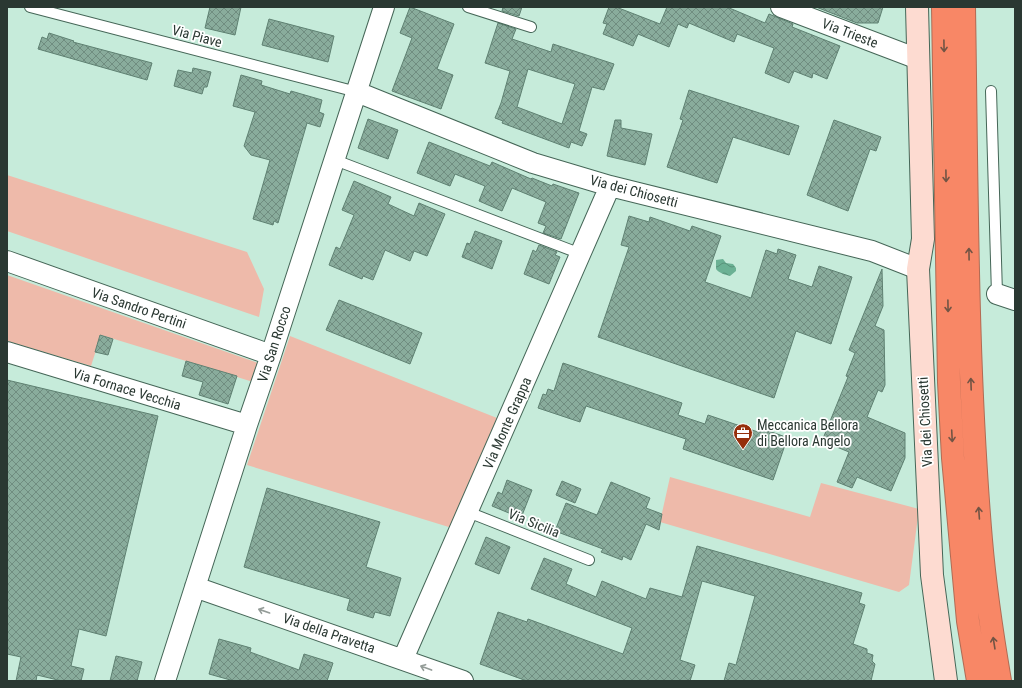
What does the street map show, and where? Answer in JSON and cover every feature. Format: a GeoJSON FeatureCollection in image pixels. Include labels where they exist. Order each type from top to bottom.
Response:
{"type":"FeatureCollection","features":[{"type":"Feature","properties":{"kind":"highway"},"geometry":{"type":"LineString","coordinates":[[943,7],[949,382],[953,458],[967,613],[978,681]]}},
{"type":"Feature","properties":{"kind":"highway"},"geometry":{"type":"LineString","coordinates":[[964,7],[971,389],[981,541],[990,619],[1000,681]]}},
{"type":"Feature","properties":{"kind":"street","name":"Via San Rocco"},"geometry":{"type":"LineString","coordinates":[[165,681],[384,7]]}},
{"type":"Feature","properties":{"kind":"street","name":"Via Trieste"},"geometry":{"type":"LineString","coordinates":[[781,7],[918,59]]}},
{"type":"Feature","properties":{"kind":"street","name":"Via dei Chiosetti"},"geometry":{"type":"LineString","coordinates":[[917,7],[923,239],[918,269],[932,575],[946,681]]}},
{"type":"Feature","properties":{"kind":"street","name":"Via dei Chiosetti"},"geometry":{"type":"LineString","coordinates":[[357,92],[533,162],[610,186],[872,251],[918,269]]}},
{"type":"Feature","properties":{"kind":"street","name":"Via Monte Grappa"},"geometry":{"type":"LineString","coordinates":[[403,659],[610,186]]}},
{"type":"Feature","properties":{"kind":"street","name":"Via Sandro Pertini"},"geometry":{"type":"LineString","coordinates":[[7,261],[271,354]]}},
{"type":"Feature","properties":{"kind":"street","name":"Via Fornace Vecchia"},"geometry":{"type":"LineString","coordinates":[[7,352],[247,425]]}},
{"type":"Feature","properties":{"kind":"street","name":"Via della Pravetta"},"geometry":{"type":"LineString","coordinates":[[195,587],[463,681]]}},
{"type":"Feature","properties":{"kind":"lane","name":"Via Piave"},"geometry":{"type":"LineString","coordinates":[[30,7],[44,8],[357,92]]}},
{"type":"Feature","properties":{"kind":"lane"},"geometry":{"type":"LineString","coordinates":[[468,7],[531,26]]}},
{"type":"Feature","properties":{"kind":"lane"},"geometry":{"type":"LineString","coordinates":[[991,91],[1006,297]]}},
{"type":"Feature","properties":{"kind":"lane"},"geometry":{"type":"LineString","coordinates":[[335,160],[581,254]]}},
{"type":"Feature","properties":{"kind":"lane","name":"Via Sicilia"},"geometry":{"type":"LineString","coordinates":[[468,512],[589,560]]}},
{"type":"Feature","properties":{"kind":"shaded area"},"geometry":{"type":"Polygon","coordinates":[[[7,175],[247,252],[264,289],[259,317],[7,231],[7,175]]]}},
{"type":"Feature","properties":{"kind":"shaded area"},"geometry":{"type":"Polygon","coordinates":[[[7,275],[258,363],[253,382],[101,335],[91,366],[7,341],[7,275]]]}},
{"type":"Feature","properties":{"kind":"shaded area"},"geometry":{"type":"Polygon","coordinates":[[[290,336],[497,418],[452,528],[247,465],[290,336]]]}},
{"type":"Feature","properties":{"kind":"shaded area"},"geometry":{"type":"Polygon","coordinates":[[[670,477],[810,517],[821,483],[919,509],[909,585],[899,592],[660,522],[670,477]]]}},
{"type":"Feature","properties":{"kind":"water"},"geometry":{"type":"Polygon","coordinates":[[[723,259],[726,263],[733,264],[736,268],[736,271],[730,276],[721,273],[716,269],[716,260],[723,259]]]}},
{"type":"Feature","properties":{"kind":"building"},"geometry":{"type":"Polygon","coordinates":[[[210,7],[241,7],[235,35],[205,28],[210,7]]]}},
{"type":"Feature","properties":{"kind":"building"},"geometry":{"type":"Polygon","coordinates":[[[410,7],[454,24],[437,69],[453,75],[441,109],[392,91],[412,38],[400,33],[410,7]]]}},
{"type":"Feature","properties":{"kind":"building"},"geometry":{"type":"Polygon","coordinates":[[[503,7],[522,7],[519,16],[502,11],[503,7]]]}},
{"type":"Feature","properties":{"kind":"building"},"geometry":{"type":"Polygon","coordinates":[[[609,7],[616,7],[660,24],[667,7],[727,7],[765,23],[769,14],[793,24],[792,27],[840,46],[827,79],[813,73],[812,78],[794,71],[789,83],[765,73],[774,48],[737,34],[734,42],[689,23],[687,28],[678,24],[669,47],[638,34],[633,46],[603,34],[607,24],[603,23],[609,7]]]}},
{"type":"Feature","properties":{"kind":"building"},"geometry":{"type":"Polygon","coordinates":[[[816,7],[883,7],[878,23],[857,23],[816,7]]]}},
{"type":"Feature","properties":{"kind":"building"},"geometry":{"type":"Polygon","coordinates":[[[269,19],[334,36],[328,62],[262,45],[269,19]]]}},
{"type":"Feature","properties":{"kind":"building"},"geometry":{"type":"Polygon","coordinates":[[[498,23],[516,29],[512,39],[551,52],[553,44],[614,64],[604,90],[592,87],[579,131],[587,134],[582,146],[571,142],[569,148],[502,123],[503,121],[495,118],[510,71],[485,63],[498,23]],[[528,69],[517,107],[562,124],[575,84],[528,69]]]}},
{"type":"Feature","properties":{"kind":"building"},"geometry":{"type":"Polygon","coordinates":[[[49,33],[74,41],[73,42],[152,63],[147,80],[38,49],[42,37],[47,39],[49,33]]]}},
{"type":"Feature","properties":{"kind":"building"},"geometry":{"type":"Polygon","coordinates":[[[193,68],[211,72],[207,87],[204,87],[202,94],[174,86],[178,70],[192,73],[193,68]]]}},
{"type":"Feature","properties":{"kind":"building"},"geometry":{"type":"Polygon","coordinates":[[[241,75],[262,81],[261,85],[290,94],[291,91],[322,100],[319,112],[324,114],[320,127],[307,123],[278,223],[274,221],[273,225],[253,219],[270,160],[251,155],[244,146],[255,112],[233,106],[241,75]]]}},
{"type":"Feature","properties":{"kind":"building"},"geometry":{"type":"Polygon","coordinates":[[[689,90],[799,126],[789,155],[733,137],[717,183],[667,167],[683,120],[680,119],[689,90]]]}},
{"type":"Feature","properties":{"kind":"building"},"geometry":{"type":"Polygon","coordinates":[[[368,119],[398,130],[388,159],[358,148],[368,119]]]}},
{"type":"Feature","properties":{"kind":"building"},"geometry":{"type":"Polygon","coordinates":[[[615,120],[621,120],[621,128],[652,134],[645,165],[607,156],[615,120]]]}},
{"type":"Feature","properties":{"kind":"building"},"geometry":{"type":"Polygon","coordinates":[[[834,120],[881,137],[876,151],[870,149],[848,211],[807,195],[834,120]]]}},
{"type":"Feature","properties":{"kind":"building"},"geometry":{"type":"Polygon","coordinates":[[[429,142],[490,166],[492,162],[531,179],[532,178],[552,186],[553,184],[579,193],[561,239],[543,233],[546,226],[538,223],[546,202],[512,188],[502,211],[479,201],[485,186],[455,174],[450,186],[417,173],[429,142]]]}},
{"type":"Feature","properties":{"kind":"building"},"geometry":{"type":"Polygon","coordinates":[[[354,181],[391,197],[388,204],[414,216],[419,203],[445,214],[427,256],[414,251],[410,261],[385,250],[373,280],[363,276],[362,279],[329,265],[336,247],[340,249],[354,215],[342,210],[354,181]]]}},
{"type":"Feature","properties":{"kind":"building"},"geometry":{"type":"Polygon","coordinates":[[[629,216],[649,222],[650,217],[690,231],[692,226],[721,236],[705,282],[751,298],[766,250],[777,254],[778,249],[796,255],[788,279],[812,287],[819,266],[852,277],[831,344],[796,331],[774,398],[598,337],[629,247],[621,245],[629,216]]]}},
{"type":"Feature","properties":{"kind":"building"},"geometry":{"type":"Polygon","coordinates":[[[475,231],[502,241],[492,269],[462,257],[467,243],[470,244],[475,231]]]}},
{"type":"Feature","properties":{"kind":"building"},"geometry":{"type":"Polygon","coordinates":[[[539,245],[557,252],[555,255],[560,257],[549,284],[524,274],[533,250],[536,252],[539,245]]]}},
{"type":"Feature","properties":{"kind":"building"},"geometry":{"type":"Polygon","coordinates":[[[882,269],[883,306],[875,326],[884,330],[885,385],[882,392],[878,390],[867,417],[905,433],[905,458],[891,491],[857,477],[852,488],[837,482],[849,452],[822,441],[848,377],[846,376],[855,353],[849,350],[882,269]]]}},
{"type":"Feature","properties":{"kind":"building"},"geometry":{"type":"Polygon","coordinates":[[[339,300],[422,333],[410,364],[326,330],[339,300]]]}},
{"type":"Feature","properties":{"kind":"building"},"geometry":{"type":"Polygon","coordinates":[[[100,335],[113,339],[108,355],[95,352],[100,335]]]}},
{"type":"Feature","properties":{"kind":"building"},"geometry":{"type":"Polygon","coordinates":[[[186,361],[237,376],[228,404],[199,395],[203,382],[182,376],[186,361]]]}},
{"type":"Feature","properties":{"kind":"building"},"geometry":{"type":"Polygon","coordinates":[[[563,363],[682,403],[678,415],[705,424],[708,415],[758,432],[760,428],[783,436],[780,444],[785,445],[773,480],[683,449],[686,439],[586,406],[580,422],[538,408],[543,394],[546,395],[548,389],[554,391],[563,363]]]}},
{"type":"Feature","properties":{"kind":"building"},"geometry":{"type":"Polygon","coordinates":[[[7,380],[158,416],[106,636],[79,629],[71,666],[84,669],[81,681],[62,681],[37,675],[36,681],[16,681],[21,657],[7,654],[7,380]]]}},
{"type":"Feature","properties":{"kind":"building"},"geometry":{"type":"Polygon","coordinates":[[[507,480],[532,490],[521,518],[492,506],[498,492],[502,494],[507,480]]]}},
{"type":"Feature","properties":{"kind":"building"},"geometry":{"type":"Polygon","coordinates":[[[562,481],[581,489],[575,503],[556,495],[562,481]]]}},
{"type":"Feature","properties":{"kind":"building"},"geometry":{"type":"Polygon","coordinates":[[[611,482],[650,498],[646,508],[662,514],[659,530],[646,524],[631,560],[623,556],[622,560],[601,552],[603,549],[555,531],[566,503],[597,515],[611,482]]]}},
{"type":"Feature","properties":{"kind":"building"},"geometry":{"type":"Polygon","coordinates":[[[267,488],[380,522],[366,567],[401,578],[390,616],[375,612],[373,618],[347,610],[350,599],[244,567],[267,488]]]}},
{"type":"Feature","properties":{"kind":"building"},"geometry":{"type":"Polygon","coordinates":[[[486,537],[510,547],[499,574],[475,564],[486,537]]]}},
{"type":"Feature","properties":{"kind":"building"},"geometry":{"type":"Polygon","coordinates":[[[697,546],[862,593],[859,603],[865,605],[853,644],[867,649],[867,653],[873,655],[872,661],[875,664],[871,681],[724,681],[729,663],[736,665],[755,596],[702,581],[680,660],[695,665],[690,681],[527,681],[480,664],[498,612],[527,622],[528,619],[623,654],[632,628],[531,589],[544,558],[572,569],[566,584],[596,597],[602,581],[646,599],[650,588],[682,597],[697,546]]]}},
{"type":"Feature","properties":{"kind":"building"},"geometry":{"type":"Polygon","coordinates":[[[219,639],[251,648],[250,652],[299,670],[304,654],[333,663],[327,681],[234,681],[209,674],[219,639]]]}},
{"type":"Feature","properties":{"kind":"building"},"geometry":{"type":"Polygon","coordinates":[[[116,656],[142,662],[137,681],[110,681],[116,656]]]}},
{"type":"Feature","properties":{"kind":"place","name":"Meccanica Bellora di Bellora Angelo"},"geometry":{"type":"Point","coordinates":[743,450]}}]}
